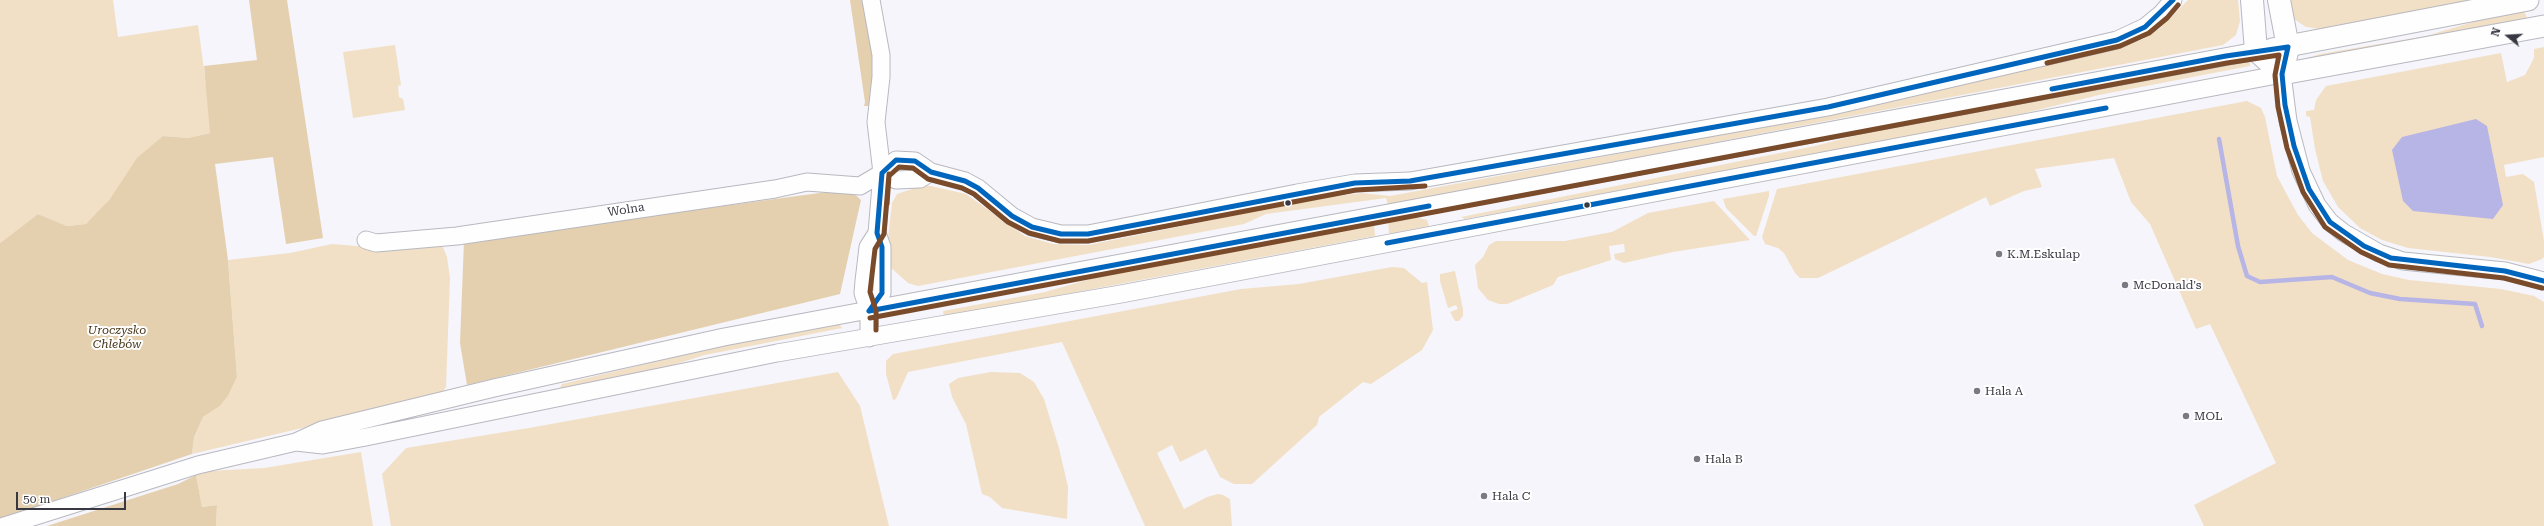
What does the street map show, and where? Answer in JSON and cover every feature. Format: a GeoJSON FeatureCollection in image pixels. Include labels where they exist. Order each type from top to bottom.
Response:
{"type":"FeatureCollection","features":[{"type":"Feature","properties":{"kind":"highway"},"geometry":{"type":"LineString","coordinates":[[2252,0],[2256,51]]}},
{"type":"Feature","properties":{"kind":"highway"},"geometry":{"type":"LineString","coordinates":[[2279,0],[2288,47],[2282,74]]}},
{"type":"Feature","properties":{"kind":"main road"},"geometry":{"type":"LineString","coordinates":[[2256,51],[2288,47],[2525,1]]}},
{"type":"Feature","properties":{"kind":"main road"},"geometry":{"type":"LineString","coordinates":[[2256,51],[2282,74],[2537,27]]}},
{"type":"Feature","properties":{"kind":"street"},"geometry":{"type":"LineString","coordinates":[[869,338],[869,312],[863,293],[868,248],[877,233],[882,173],[876,122],[881,77],[881,55],[871,0]]}},
{"type":"Feature","properties":{"kind":"street","name":"Wolna"},"geometry":{"type":"LineString","coordinates":[[366,240],[376,243],[457,236],[783,188],[807,182],[860,186],[882,173],[896,160],[915,161],[931,172],[954,177],[978,188],[1012,216],[1032,226],[1060,234],[1088,234],[1355,183],[1410,182],[1828,107],[2117,40],[2145,27],[2162,13],[2173,0]]}},
{"type":"Feature","properties":{"kind":"street"},"geometry":{"type":"LineString","coordinates":[[4,526],[198,465],[296,442],[322,430],[494,388],[724,337],[869,312],[2256,51]]}},
{"type":"Feature","properties":{"kind":"street"},"geometry":{"type":"LineString","coordinates":[[296,442],[323,445],[462,419],[777,353],[1121,294],[2282,74],[2288,121],[2301,171],[2317,205],[2330,222],[2344,233],[2379,253],[2403,261],[2505,271],[2544,281]]}},
{"type":"Feature","properties":{"kind":"shaded area"},"geometry":{"type":"Polygon","coordinates":[[[0,0],[113,0],[118,37],[198,25],[210,114],[210,133],[188,138],[163,136],[100,211],[86,224],[67,226],[38,214],[0,243],[0,0]]]}},
{"type":"Feature","properties":{"kind":"shaded area"},"geometry":{"type":"Polygon","coordinates":[[[2188,0],[2238,0],[2240,21],[2236,35],[2223,45],[1388,205],[1386,198],[1266,214],[1244,224],[918,286],[908,283],[890,267],[888,239],[892,203],[897,194],[921,186],[931,186],[966,194],[1025,236],[1053,244],[1088,245],[1326,197],[1362,193],[1390,196],[1816,117],[2119,48],[2143,39],[2160,28],[2188,0]]]}},
{"type":"Feature","properties":{"kind":"shaded area"},"geometry":{"type":"Polygon","coordinates":[[[2286,0],[2476,0],[2320,29],[2306,27],[2294,19],[2286,0]]]}},
{"type":"Feature","properties":{"kind":"shaded area"},"geometry":{"type":"Polygon","coordinates":[[[2524,11],[2528,20],[2301,60],[2320,54],[2426,36],[2493,16],[2524,11]]]}},
{"type":"Feature","properties":{"kind":"shaded area"},"geometry":{"type":"Polygon","coordinates":[[[395,45],[401,85],[398,86],[399,97],[403,99],[405,110],[353,118],[343,52],[395,45]]]}},
{"type":"Feature","properties":{"kind":"shaded area"},"geometry":{"type":"Polygon","coordinates":[[[2544,47],[2544,157],[2504,165],[2506,177],[2523,174],[2534,182],[2544,241],[2544,257],[2542,259],[2529,264],[2490,257],[2408,248],[2382,240],[2360,228],[2338,207],[2323,181],[2315,149],[2310,117],[2306,116],[2306,111],[2314,110],[2316,100],[2326,86],[2501,53],[2507,82],[2525,75],[2534,58],[2534,49],[2544,47]]]}},
{"type":"Feature","properties":{"kind":"shaded area"},"geometry":{"type":"Polygon","coordinates":[[[2242,62],[2250,62],[2250,66],[2099,95],[1984,123],[1465,219],[1461,217],[1815,146],[1876,130],[2242,62]]]}},
{"type":"Feature","properties":{"kind":"shaded area"},"geometry":{"type":"Polygon","coordinates":[[[2247,101],[2261,108],[2265,117],[2277,176],[2298,215],[2312,233],[2348,260],[2382,274],[2409,280],[2501,289],[2534,296],[2544,302],[2544,526],[2204,526],[2194,505],[2276,463],[2210,324],[2196,329],[2150,224],[2131,202],[2114,158],[2035,169],[2042,187],[2024,191],[1990,206],[1986,197],[1818,278],[1800,278],[1795,273],[1784,253],[1778,248],[1765,244],[1762,237],[1777,189],[2247,101]]]}},
{"type":"Feature","properties":{"kind":"shaded area"},"geometry":{"type":"Polygon","coordinates":[[[1769,191],[1769,196],[1756,236],[1754,236],[1726,208],[1723,199],[1769,191]]]}},
{"type":"Feature","properties":{"kind":"shaded area"},"geometry":{"type":"Polygon","coordinates":[[[1714,201],[1750,240],[1673,252],[1624,263],[1615,259],[1614,254],[1625,252],[1624,244],[1609,246],[1611,260],[1558,277],[1553,285],[1507,304],[1499,304],[1488,300],[1478,288],[1475,265],[1483,257],[1489,245],[1496,241],[1565,241],[1612,232],[1648,213],[1714,201]]]}},
{"type":"Feature","properties":{"kind":"shaded area"},"geometry":{"type":"Polygon","coordinates":[[[1415,217],[1427,220],[1429,226],[1389,234],[1388,221],[1415,217]]]}},
{"type":"Feature","properties":{"kind":"shaded area"},"geometry":{"type":"Polygon","coordinates":[[[1374,224],[1375,236],[944,317],[943,311],[1045,292],[1111,273],[1374,224]]]}},
{"type":"Feature","properties":{"kind":"shaded area"},"geometry":{"type":"Polygon","coordinates":[[[405,243],[434,244],[443,247],[447,257],[450,278],[446,387],[443,391],[425,399],[192,454],[194,439],[203,417],[220,406],[228,396],[237,377],[228,260],[290,253],[332,244],[356,246],[405,243]]]}},
{"type":"Feature","properties":{"kind":"shaded area"},"geometry":{"type":"Polygon","coordinates":[[[1392,267],[1404,268],[1422,283],[1427,282],[1433,330],[1422,350],[1371,384],[1363,382],[1319,417],[1317,425],[1252,484],[1234,484],[1220,477],[1206,449],[1180,462],[1172,445],[1157,453],[1184,509],[1207,497],[1218,494],[1223,495],[1230,499],[1232,526],[1145,526],[1062,342],[908,372],[896,399],[893,400],[886,374],[886,361],[893,354],[1241,289],[1299,284],[1392,267]]]}},
{"type":"Feature","properties":{"kind":"shaded area"},"geometry":{"type":"Polygon","coordinates":[[[1455,271],[1463,309],[1463,316],[1459,321],[1455,321],[1450,312],[1458,309],[1456,305],[1448,308],[1440,281],[1440,274],[1455,271]]]}},
{"type":"Feature","properties":{"kind":"shaded area"},"geometry":{"type":"Polygon","coordinates":[[[830,325],[840,325],[842,328],[705,355],[660,369],[560,388],[562,384],[716,347],[830,325]]]}},
{"type":"Feature","properties":{"kind":"shaded area"},"geometry":{"type":"Polygon","coordinates":[[[838,372],[860,406],[889,526],[391,526],[382,474],[406,448],[529,428],[838,372]]]}},
{"type":"Feature","properties":{"kind":"shaded area"},"geometry":{"type":"Polygon","coordinates":[[[991,372],[1020,373],[1034,382],[1044,399],[1059,448],[1068,487],[1067,519],[1002,508],[990,497],[982,494],[966,424],[952,397],[949,384],[958,378],[991,372]]]}},
{"type":"Feature","properties":{"kind":"shaded area"},"geometry":{"type":"Polygon","coordinates":[[[361,452],[373,526],[216,526],[217,505],[202,507],[196,475],[210,471],[264,468],[361,452]]]}},
{"type":"Feature","properties":{"kind":"green space","name":"Uroczysko Chlebów"},"geometry":{"type":"Polygon","coordinates":[[[249,0],[287,0],[323,238],[286,244],[273,157],[215,164],[228,260],[237,377],[228,396],[220,406],[203,417],[194,438],[192,454],[0,519],[0,243],[38,214],[67,226],[86,224],[110,199],[137,158],[163,136],[188,138],[210,133],[204,66],[257,60],[249,0]]]}},
{"type":"Feature","properties":{"kind":"green space"},"geometry":{"type":"Polygon","coordinates":[[[850,0],[867,0],[875,76],[873,93],[868,106],[864,106],[865,102],[850,0]]]}},
{"type":"Feature","properties":{"kind":"green space"},"geometry":{"type":"Polygon","coordinates":[[[849,189],[861,200],[840,294],[467,385],[460,343],[464,241],[849,189]]]}},
{"type":"Feature","properties":{"kind":"green space"},"geometry":{"type":"Polygon","coordinates":[[[196,475],[202,507],[217,505],[216,526],[47,526],[178,484],[196,475]]]}},
{"type":"Feature","properties":{"kind":"water"},"geometry":{"type":"Polygon","coordinates":[[[2476,119],[2487,126],[2503,205],[2493,219],[2413,211],[2403,201],[2392,150],[2402,137],[2476,119]]]}},
{"type":"Feature","properties":{"kind":"waterway"},"geometry":{"type":"LineString","coordinates":[[2219,139],[2238,246],[2247,276],[2260,282],[2332,277],[2370,293],[2400,299],[2475,304],[2482,326]]}},
{"type":"Feature","properties":{"kind":"transit line"},"geometry":{"type":"LineString","coordinates":[[869,311],[882,293],[882,247],[877,233],[882,173],[896,160],[915,161],[931,172],[965,181],[978,188],[1012,216],[1032,227],[1061,234],[1088,234],[1355,183],[1410,181],[1828,107],[2117,40],[2145,27],[2173,0]]}},
{"type":"Feature","properties":{"kind":"transit line"},"geometry":{"type":"LineString","coordinates":[[2047,63],[2120,46],[2149,33],[2167,18],[2178,5]]}},
{"type":"Feature","properties":{"kind":"transit line"},"geometry":{"type":"LineString","coordinates":[[2288,47],[2282,74],[2285,105],[2294,146],[2309,189],[2330,222],[2364,246],[2391,258],[2505,271],[2544,281]]}},
{"type":"Feature","properties":{"kind":"transit line"},"geometry":{"type":"LineString","coordinates":[[2052,89],[2226,56],[2288,47]]}},
{"type":"Feature","properties":{"kind":"transit line"},"geometry":{"type":"LineString","coordinates":[[870,318],[2227,63],[2279,55],[2275,75],[2278,107],[2287,148],[2303,192],[2325,227],[2361,252],[2389,265],[2504,278],[2542,288]]}},
{"type":"Feature","properties":{"kind":"transit line"},"geometry":{"type":"LineString","coordinates":[[1387,243],[2106,108]]}},
{"type":"Feature","properties":{"kind":"transit line"},"geometry":{"type":"LineString","coordinates":[[887,204],[889,176],[899,167],[913,168],[928,179],[962,188],[974,194],[1008,222],[1029,233],[1060,241],[1088,241],[1356,190],[1425,186]]}},
{"type":"Feature","properties":{"kind":"transit line"},"geometry":{"type":"LineString","coordinates":[[876,330],[876,310],[870,292],[875,249],[884,234],[889,174]]}},
{"type":"Feature","properties":{"kind":"transit line"},"geometry":{"type":"LineString","coordinates":[[869,311],[1429,206]]}},
{"type":"Feature","properties":{"kind":"place","name":"K.M.Eskulap"},"geometry":{"type":"Point","coordinates":[1999,254]}},
{"type":"Feature","properties":{"kind":"place","name":"McDonald's"},"geometry":{"type":"Point","coordinates":[2125,285]}},
{"type":"Feature","properties":{"kind":"place","name":"Hala A"},"geometry":{"type":"Point","coordinates":[1977,391]}},
{"type":"Feature","properties":{"kind":"place","name":"MOL"},"geometry":{"type":"Point","coordinates":[2186,416]}},
{"type":"Feature","properties":{"kind":"place","name":"Hala B"},"geometry":{"type":"Point","coordinates":[1697,459]}},
{"type":"Feature","properties":{"kind":"place","name":"Hala C"},"geometry":{"type":"Point","coordinates":[1484,496]}}]}
